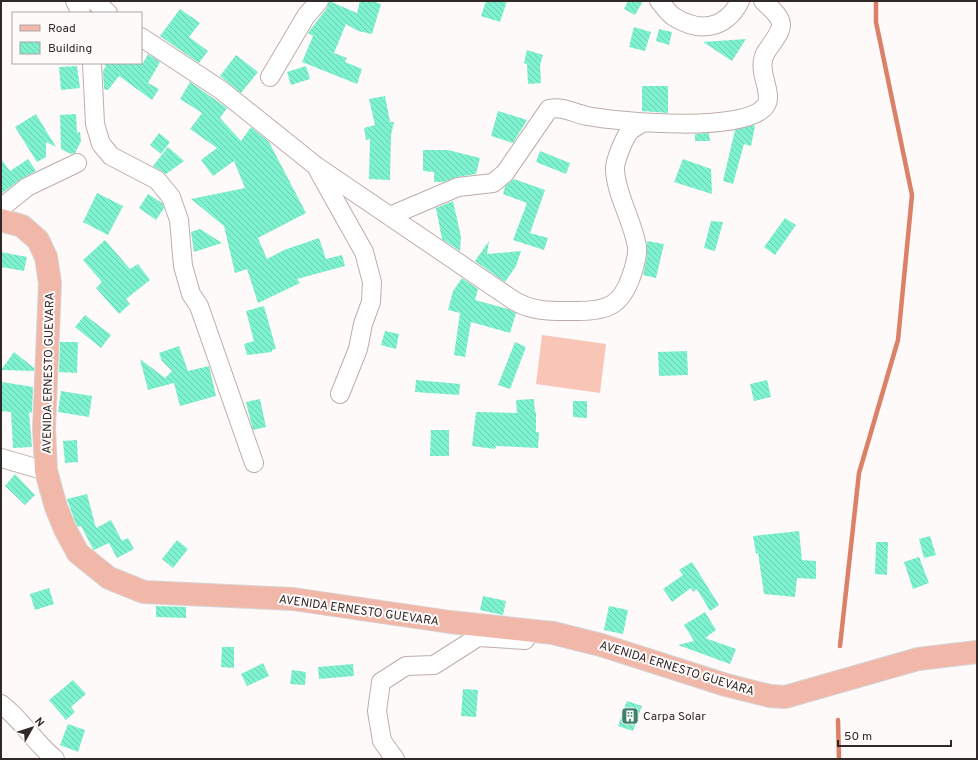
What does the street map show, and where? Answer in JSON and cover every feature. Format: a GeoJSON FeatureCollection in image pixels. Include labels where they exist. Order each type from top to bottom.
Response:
{"type":"FeatureCollection","features":[{"type":"Feature","properties":{"kind":"main road","name":"AVENIDA ERNESTO GUEVARA"},"geometry":{"type":"LineString","coordinates":[[1,220],[22,226],[38,240],[46,257],[50,283],[44,428],[46,471],[56,508],[65,530],[78,553],[109,578],[144,592],[293,599],[450,622],[553,634],[586,641],[726,685],[770,696],[785,697],[918,659],[977,652]]}},
{"type":"Feature","properties":{"kind":"street"},"geometry":{"type":"LineString","coordinates":[[75,1],[80,12]]}},
{"type":"Feature","properties":{"kind":"street"},"geometry":{"type":"LineString","coordinates":[[94,1],[107,12]]}},
{"type":"Feature","properties":{"kind":"street"},"geometry":{"type":"LineString","coordinates":[[270,77],[306,16],[319,1]]}},
{"type":"Feature","properties":{"kind":"street"},"geometry":{"type":"LineString","coordinates":[[659,1],[673,16],[691,25],[717,25],[728,17],[740,1]]}},
{"type":"Feature","properties":{"kind":"street"},"geometry":{"type":"LineString","coordinates":[[390,216],[458,186],[493,183],[505,173],[549,109],[559,107],[586,115],[642,123],[725,122],[749,118],[759,113],[767,104],[768,96],[762,72],[765,55],[782,30],[781,21],[776,12],[763,1]]}},
{"type":"Feature","properties":{"kind":"street"},"geometry":{"type":"LineString","coordinates":[[142,38],[221,90],[316,166],[525,308],[536,310],[594,311],[608,308],[618,301],[625,293],[635,264],[637,248],[634,233],[624,210],[614,169],[623,142],[630,131],[642,123]]}},
{"type":"Feature","properties":{"kind":"street"},"geometry":{"type":"LineString","coordinates":[[92,64],[95,124],[101,144],[111,156],[157,180],[171,196],[179,220],[183,266],[191,294],[199,306],[254,463]]}},
{"type":"Feature","properties":{"kind":"street"},"geometry":{"type":"LineString","coordinates":[[1,208],[27,187],[77,163]]}},
{"type":"Feature","properties":{"kind":"street"},"geometry":{"type":"LineString","coordinates":[[316,166],[364,252],[372,282],[371,302],[363,324],[358,349],[340,394]]}},
{"type":"Feature","properties":{"kind":"street"},"geometry":{"type":"LineString","coordinates":[[1,458],[46,471]]}},
{"type":"Feature","properties":{"kind":"street"},"geometry":{"type":"LineString","coordinates":[[395,759],[382,741],[377,711],[381,682],[406,666],[434,665],[478,637],[551,642],[586,641]]}},
{"type":"Feature","properties":{"kind":"street"},"geometry":{"type":"LineString","coordinates":[[1,704],[12,712],[46,752],[55,759]]}},
{"type":"Feature","properties":{"kind":"shaded area"},"geometry":{"type":"Polygon","coordinates":[[[542,335],[606,344],[600,393],[536,384],[542,335]]]}},
{"type":"Feature","properties":{"kind":"building"},"geometry":{"type":"Polygon","coordinates":[[[329,1],[357,13],[360,1],[372,1],[381,4],[372,34],[358,31],[346,24],[334,53],[347,58],[345,62],[362,69],[357,84],[302,62],[313,36],[308,33],[327,8],[329,1]]]}},
{"type":"Feature","properties":{"kind":"building"},"geometry":{"type":"Polygon","coordinates":[[[486,1],[507,1],[500,22],[481,16],[486,1]]]}},
{"type":"Feature","properties":{"kind":"building"},"geometry":{"type":"Polygon","coordinates":[[[628,1],[643,1],[635,15],[624,9],[628,1]]]}},
{"type":"Feature","properties":{"kind":"building"},"geometry":{"type":"Polygon","coordinates":[[[180,9],[200,23],[189,37],[208,51],[199,63],[160,36],[180,9]]]}},
{"type":"Feature","properties":{"kind":"building"},"geometry":{"type":"Polygon","coordinates":[[[634,27],[651,32],[645,51],[629,47],[634,27]]]}},
{"type":"Feature","properties":{"kind":"building"},"geometry":{"type":"Polygon","coordinates":[[[659,29],[672,32],[669,45],[656,41],[659,29]]]}},
{"type":"Feature","properties":{"kind":"building"},"geometry":{"type":"Polygon","coordinates":[[[746,39],[732,61],[703,42],[746,39]]]}},
{"type":"Feature","properties":{"kind":"building"},"geometry":{"type":"Polygon","coordinates":[[[527,50],[543,55],[540,65],[541,83],[528,84],[527,64],[524,63],[527,50]]]}},
{"type":"Feature","properties":{"kind":"building"},"geometry":{"type":"Polygon","coordinates":[[[148,54],[160,62],[148,83],[159,89],[152,100],[119,76],[108,90],[104,89],[103,71],[106,66],[104,64],[143,63],[148,54]]]}},
{"type":"Feature","properties":{"kind":"building"},"geometry":{"type":"Polygon","coordinates":[[[236,55],[258,72],[241,93],[220,76],[236,55]]]}},
{"type":"Feature","properties":{"kind":"building"},"geometry":{"type":"Polygon","coordinates":[[[77,66],[80,88],[61,90],[59,67],[77,66]]]}},
{"type":"Feature","properties":{"kind":"building"},"geometry":{"type":"Polygon","coordinates":[[[306,66],[310,79],[291,85],[287,72],[306,66]]]}},
{"type":"Feature","properties":{"kind":"building"},"geometry":{"type":"Polygon","coordinates":[[[190,82],[227,108],[220,118],[241,141],[251,127],[269,142],[306,213],[258,238],[267,259],[284,250],[319,238],[326,259],[342,255],[345,266],[297,279],[300,283],[258,303],[247,269],[235,273],[224,226],[191,199],[245,188],[234,161],[213,176],[201,160],[217,148],[190,129],[202,113],[180,99],[190,82]]]}},
{"type":"Feature","properties":{"kind":"building"},"geometry":{"type":"Polygon","coordinates":[[[642,86],[668,86],[668,113],[642,111],[642,86]]]}},
{"type":"Feature","properties":{"kind":"building"},"geometry":{"type":"Polygon","coordinates":[[[385,96],[390,122],[394,122],[391,135],[390,180],[369,179],[370,139],[366,140],[364,128],[375,125],[369,99],[385,96]]]}},
{"type":"Feature","properties":{"kind":"building"},"geometry":{"type":"Polygon","coordinates":[[[498,111],[527,120],[513,143],[491,136],[498,111]]]}},
{"type":"Feature","properties":{"kind":"building"},"geometry":{"type":"Polygon","coordinates":[[[36,114],[56,147],[46,142],[46,157],[37,162],[15,127],[36,114]]]}},
{"type":"Feature","properties":{"kind":"building"},"geometry":{"type":"Polygon","coordinates":[[[76,114],[77,133],[80,132],[81,141],[75,153],[71,154],[61,149],[60,115],[76,114]]]}},
{"type":"Feature","properties":{"kind":"building"},"geometry":{"type":"Polygon","coordinates":[[[753,125],[755,126],[751,146],[744,144],[733,184],[723,181],[735,130],[753,125]]]}},
{"type":"Feature","properties":{"kind":"building"},"geometry":{"type":"Polygon","coordinates":[[[159,133],[170,142],[161,154],[150,145],[159,133]]]}},
{"type":"Feature","properties":{"kind":"building"},"geometry":{"type":"Polygon","coordinates":[[[709,133],[710,141],[695,141],[695,134],[709,133]]]}},
{"type":"Feature","properties":{"kind":"building"},"geometry":{"type":"Polygon","coordinates":[[[168,147],[184,161],[166,174],[153,166],[168,147]]]}},
{"type":"Feature","properties":{"kind":"building"},"geometry":{"type":"Polygon","coordinates":[[[423,150],[448,150],[480,158],[476,174],[457,177],[443,182],[434,182],[434,172],[423,171],[423,150]]]}},
{"type":"Feature","properties":{"kind":"building"},"geometry":{"type":"Polygon","coordinates":[[[540,151],[570,163],[566,174],[536,162],[540,151]]]}},
{"type":"Feature","properties":{"kind":"building"},"geometry":{"type":"Polygon","coordinates":[[[1,159],[10,171],[28,159],[36,171],[21,179],[1,194],[1,159]]]}},
{"type":"Feature","properties":{"kind":"building"},"geometry":{"type":"Polygon","coordinates":[[[683,159],[711,169],[712,194],[674,182],[683,159]]]}},
{"type":"Feature","properties":{"kind":"building"},"geometry":{"type":"Polygon","coordinates":[[[514,179],[545,190],[530,233],[548,238],[544,250],[513,240],[527,203],[503,194],[505,186],[514,179]]]}},
{"type":"Feature","properties":{"kind":"building"},"geometry":{"type":"Polygon","coordinates":[[[97,193],[123,206],[108,235],[83,222],[97,193]]]}},
{"type":"Feature","properties":{"kind":"building"},"geometry":{"type":"Polygon","coordinates":[[[148,194],[162,203],[164,208],[156,220],[139,208],[148,194]]]}},
{"type":"Feature","properties":{"kind":"building"},"geometry":{"type":"Polygon","coordinates":[[[453,201],[461,237],[460,251],[442,239],[436,208],[453,201]]]}},
{"type":"Feature","properties":{"kind":"building"},"geometry":{"type":"Polygon","coordinates":[[[785,218],[796,225],[775,255],[764,247],[785,218]]]}},
{"type":"Feature","properties":{"kind":"building"},"geometry":{"type":"Polygon","coordinates":[[[711,221],[723,222],[715,251],[704,248],[711,221]]]}},
{"type":"Feature","properties":{"kind":"building"},"geometry":{"type":"Polygon","coordinates":[[[200,229],[222,243],[194,252],[191,232],[200,229]]]}},
{"type":"Feature","properties":{"kind":"building"},"geometry":{"type":"Polygon","coordinates":[[[105,240],[130,269],[138,264],[150,280],[126,299],[130,304],[119,314],[96,288],[102,282],[83,260],[105,240]]]}},
{"type":"Feature","properties":{"kind":"building"},"geometry":{"type":"Polygon","coordinates":[[[489,241],[487,254],[521,251],[516,266],[505,282],[475,261],[489,241]]]}},
{"type":"Feature","properties":{"kind":"building"},"geometry":{"type":"Polygon","coordinates":[[[647,241],[664,244],[656,278],[643,275],[647,256],[647,241]]]}},
{"type":"Feature","properties":{"kind":"building"},"geometry":{"type":"Polygon","coordinates":[[[1,252],[27,257],[24,271],[1,267],[1,252]]]}},
{"type":"Feature","properties":{"kind":"building"},"geometry":{"type":"Polygon","coordinates":[[[462,278],[478,289],[475,300],[508,309],[516,313],[510,333],[471,322],[465,357],[454,355],[460,313],[448,310],[453,291],[462,278]]]}},
{"type":"Feature","properties":{"kind":"building"},"geometry":{"type":"Polygon","coordinates":[[[264,306],[276,349],[272,350],[272,352],[247,355],[244,344],[254,341],[246,311],[264,306]]]}},
{"type":"Feature","properties":{"kind":"building"},"geometry":{"type":"Polygon","coordinates":[[[85,315],[111,335],[101,348],[75,327],[85,315]]]}},
{"type":"Feature","properties":{"kind":"building"},"geometry":{"type":"Polygon","coordinates":[[[385,331],[399,334],[396,349],[381,345],[385,331]]]}},
{"type":"Feature","properties":{"kind":"building"},"geometry":{"type":"Polygon","coordinates":[[[60,342],[78,342],[77,373],[59,372],[60,342]]]}},
{"type":"Feature","properties":{"kind":"building"},"geometry":{"type":"Polygon","coordinates":[[[515,342],[526,347],[510,389],[498,385],[515,342]]]}},
{"type":"Feature","properties":{"kind":"building"},"geometry":{"type":"Polygon","coordinates":[[[179,346],[188,371],[209,366],[216,396],[180,406],[174,383],[148,390],[140,359],[165,378],[172,371],[162,361],[159,353],[179,346]]]}},
{"type":"Feature","properties":{"kind":"building"},"geometry":{"type":"Polygon","coordinates":[[[687,351],[688,375],[659,376],[658,352],[687,351]]]}},
{"type":"Feature","properties":{"kind":"building"},"geometry":{"type":"Polygon","coordinates":[[[14,352],[34,368],[34,371],[1,370],[14,352]]]}},
{"type":"Feature","properties":{"kind":"building"},"geometry":{"type":"Polygon","coordinates":[[[416,380],[460,384],[459,395],[415,392],[416,380]]]}},
{"type":"Feature","properties":{"kind":"building"},"geometry":{"type":"Polygon","coordinates":[[[767,380],[771,397],[754,401],[750,384],[767,380]]]}},
{"type":"Feature","properties":{"kind":"building"},"geometry":{"type":"Polygon","coordinates":[[[2,382],[33,387],[32,413],[29,412],[32,447],[13,448],[11,412],[1,411],[2,382]]]}},
{"type":"Feature","properties":{"kind":"building"},"geometry":{"type":"Polygon","coordinates":[[[61,391],[92,396],[89,417],[58,412],[61,391]]]}},
{"type":"Feature","properties":{"kind":"building"},"geometry":{"type":"Polygon","coordinates":[[[260,399],[266,427],[253,430],[246,402],[260,399]]]}},
{"type":"Feature","properties":{"kind":"building"},"geometry":{"type":"Polygon","coordinates":[[[534,399],[536,412],[536,432],[539,432],[538,448],[496,446],[495,449],[472,446],[476,412],[517,413],[516,400],[534,399]]]}},
{"type":"Feature","properties":{"kind":"building"},"geometry":{"type":"Polygon","coordinates":[[[573,401],[587,401],[587,418],[573,417],[573,401]]]}},
{"type":"Feature","properties":{"kind":"building"},"geometry":{"type":"Polygon","coordinates":[[[431,430],[449,430],[449,456],[430,456],[431,430]]]}},
{"type":"Feature","properties":{"kind":"building"},"geometry":{"type":"Polygon","coordinates":[[[77,440],[78,462],[65,463],[63,441],[77,440]]]}},
{"type":"Feature","properties":{"kind":"building"},"geometry":{"type":"Polygon","coordinates":[[[15,474],[35,495],[25,505],[5,486],[15,474]]]}},
{"type":"Feature","properties":{"kind":"building"},"geometry":{"type":"Polygon","coordinates":[[[87,494],[96,528],[111,520],[122,541],[128,538],[134,549],[117,558],[109,543],[94,550],[93,549],[81,526],[78,527],[76,524],[67,499],[87,494]]]}},
{"type":"Feature","properties":{"kind":"building"},"geometry":{"type":"Polygon","coordinates":[[[799,531],[802,560],[816,561],[816,579],[797,578],[795,597],[764,594],[758,553],[756,554],[753,536],[799,531]]]}},
{"type":"Feature","properties":{"kind":"building"},"geometry":{"type":"Polygon","coordinates":[[[930,536],[936,555],[924,558],[919,539],[930,536]]]}},
{"type":"Feature","properties":{"kind":"building"},"geometry":{"type":"Polygon","coordinates":[[[177,540],[188,549],[173,568],[162,559],[177,540]]]}},
{"type":"Feature","properties":{"kind":"building"},"geometry":{"type":"Polygon","coordinates":[[[876,542],[888,542],[887,575],[875,574],[876,542]]]}},
{"type":"Feature","properties":{"kind":"building"},"geometry":{"type":"Polygon","coordinates":[[[919,557],[929,583],[913,589],[904,562],[919,557]]]}},
{"type":"Feature","properties":{"kind":"building"},"geometry":{"type":"Polygon","coordinates":[[[692,562],[719,605],[710,611],[697,589],[693,592],[691,588],[672,602],[663,589],[683,575],[679,570],[692,562]]]}},
{"type":"Feature","properties":{"kind":"building"},"geometry":{"type":"Polygon","coordinates":[[[49,588],[54,604],[35,610],[30,594],[49,588]]]}},
{"type":"Feature","properties":{"kind":"building"},"geometry":{"type":"Polygon","coordinates":[[[483,596],[506,601],[503,615],[480,610],[483,596]]]}},
{"type":"Feature","properties":{"kind":"building"},"geometry":{"type":"Polygon","coordinates":[[[156,606],[186,607],[186,618],[156,617],[156,606]]]}},
{"type":"Feature","properties":{"kind":"building"},"geometry":{"type":"Polygon","coordinates":[[[609,606],[628,610],[623,634],[604,630],[609,606]]]}},
{"type":"Feature","properties":{"kind":"building"},"geometry":{"type":"Polygon","coordinates":[[[705,612],[716,630],[705,638],[736,649],[730,664],[678,645],[694,641],[684,625],[705,612]]]}},
{"type":"Feature","properties":{"kind":"building"},"geometry":{"type":"Polygon","coordinates":[[[222,647],[234,647],[234,668],[221,667],[222,647]]]}},
{"type":"Feature","properties":{"kind":"building"},"geometry":{"type":"Polygon","coordinates":[[[263,663],[269,676],[247,686],[241,674],[263,663]]]}},
{"type":"Feature","properties":{"kind":"building"},"geometry":{"type":"Polygon","coordinates":[[[353,664],[354,676],[319,679],[318,667],[353,664]]]}},
{"type":"Feature","properties":{"kind":"building"},"geometry":{"type":"Polygon","coordinates":[[[292,670],[306,672],[305,685],[290,684],[292,670]]]}},
{"type":"Feature","properties":{"kind":"building"},"geometry":{"type":"Polygon","coordinates":[[[73,680],[86,694],[71,707],[75,712],[66,720],[49,700],[73,680]]]}},
{"type":"Feature","properties":{"kind":"building"},"geometry":{"type":"Polygon","coordinates":[[[463,689],[478,690],[476,717],[461,716],[463,689]]]}},
{"type":"Feature","properties":{"kind":"building","name":"Carpa Solar"},"geometry":{"type":"Polygon","coordinates":[[[627,701],[642,706],[633,731],[618,726],[627,701]]]}},
{"type":"Feature","properties":{"kind":"building"},"geometry":{"type":"Polygon","coordinates":[[[68,724],[85,730],[78,752],[60,745],[68,724]]]}},
{"type":"Feature","properties":{"kind":"waterway"},"geometry":{"type":"LineString","coordinates":[[840,646],[859,473],[898,340],[912,195],[876,22],[876,1]]}},
{"type":"Feature","properties":{"kind":"waterway"},"geometry":{"type":"LineString","coordinates":[[838,720],[839,759]]}},
{"type":"Feature","properties":{"kind":"place","name":"Carpa Solar"},"geometry":{"type":"Point","coordinates":[630,716]}}]}
